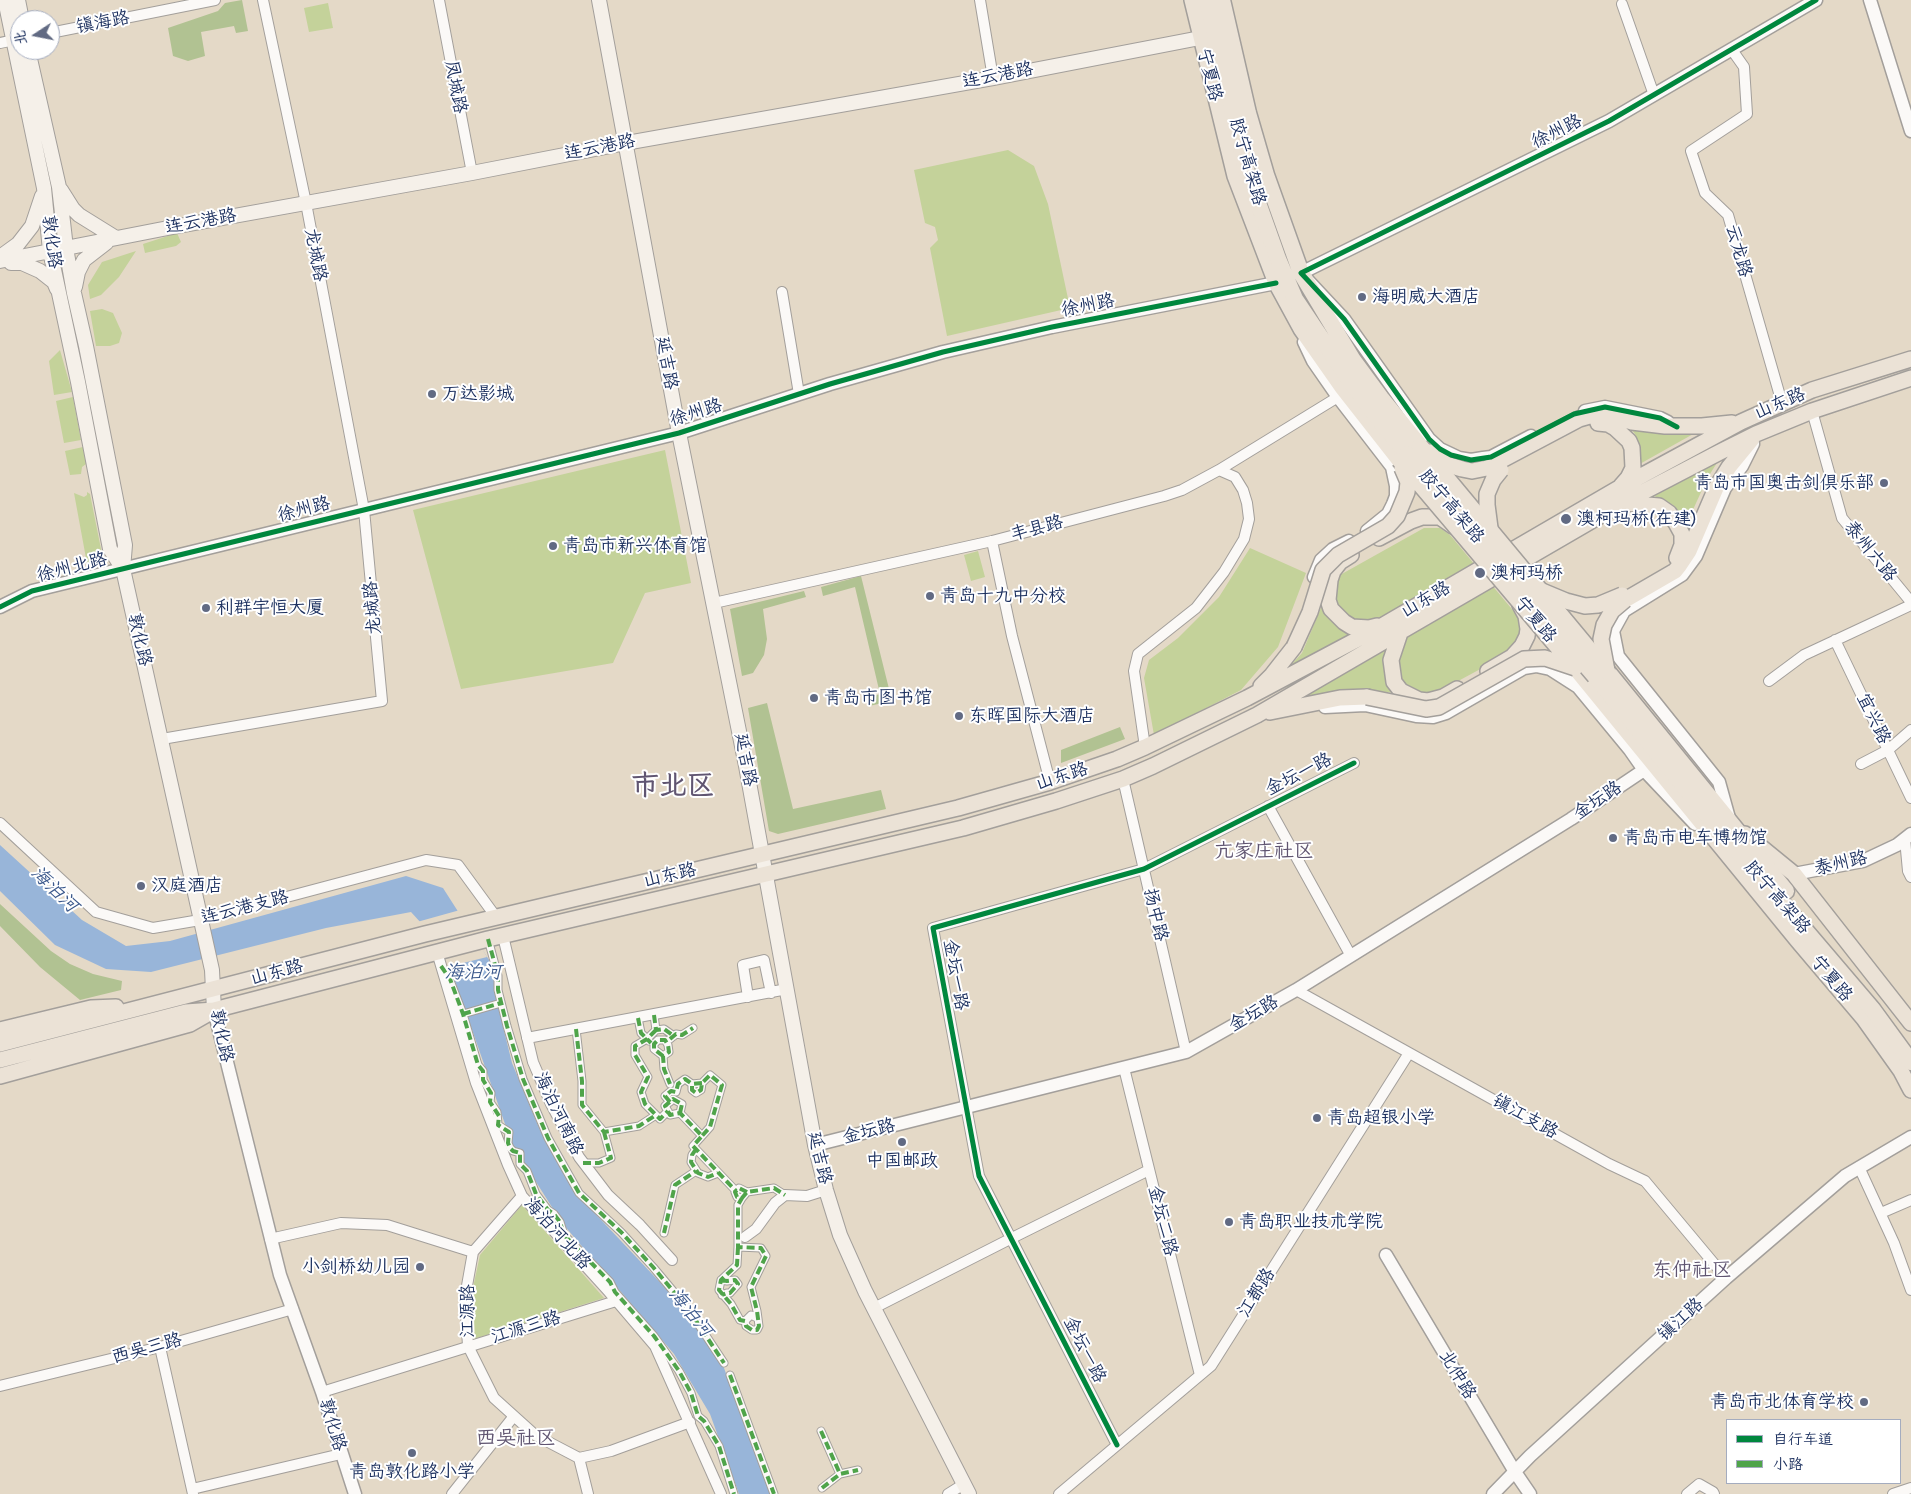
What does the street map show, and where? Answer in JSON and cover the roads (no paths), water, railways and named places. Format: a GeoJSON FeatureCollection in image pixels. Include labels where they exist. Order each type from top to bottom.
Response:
{"type":"FeatureCollection","features":[{"type":"Feature","properties":{"kind":"highway","name":"胶宁高架路"},"geometry":{"type":"LineString","coordinates":[[1207,0],[1246,169],[1278,259],[1295,299],[1348,378],[1376,416],[1409,453],[1482,544],[1596,676],[1731,823],[1774,877],[1883,1005],[1911,1044]]}},
{"type":"Feature","properties":{"kind":"highway","name":"胶宁高架路"},"geometry":{"type":"LineString","coordinates":[[1222,0],[1248,113],[1266,175],[1301,273],[1342,344],[1381,398],[1409,453],[1490,528],[1542,591],[1596,676],[1718,828],[1873,1010],[1911,1062]]}},
{"type":"Feature","properties":{"kind":"main road","name":"敦化路"},"geometry":{"type":"LineString","coordinates":[[5,0],[10,34]]}},
{"type":"Feature","properties":{"kind":"main road","name":"延吉路"},"geometry":{"type":"LineString","coordinates":[[599,0],[679,433],[766,874],[815,1145],[826,1190],[840,1235],[874,1308],[901,1364],[967,1489]]}},
{"type":"Feature","properties":{"kind":"main road","name":"宁夏路"},"geometry":{"type":"LineString","coordinates":[[1192,0],[1234,176],[1276,283],[1301,329],[1350,399],[1409,453],[1459,530],[1575,668],[1596,676],[1714,839],[1864,1019],[1901,1071],[1911,1090]]}},
{"type":"Feature","properties":{"kind":"main road"},"geometry":{"type":"LineString","coordinates":[[1227,0],[1227,20]]}},
{"type":"Feature","properties":{"kind":"main road","name":"连云港路"},"geometry":{"type":"LineString","coordinates":[[0,262],[116,238],[626,143],[993,78],[1200,38]]}},
{"type":"Feature","properties":{"kind":"main road","name":"敦化路"},"geometry":{"type":"LineString","coordinates":[[15,60],[44,188],[50,251],[78,382],[110,550],[123,570]]}},
{"type":"Feature","properties":{"kind":"main road","name":"敦化路"},"geometry":{"type":"LineString","coordinates":[[30,60],[58,187],[74,293],[125,546],[123,570],[212,970],[214,1010]]}},
{"type":"Feature","properties":{"kind":"main road"},"geometry":{"type":"LineString","coordinates":[[58,187],[79,215],[116,238],[98,248],[84,260],[78,272],[74,293]]}},
{"type":"Feature","properties":{"kind":"main road"},"geometry":{"type":"LineString","coordinates":[[0,257],[18,244],[32,226],[44,188]]}},
{"type":"Feature","properties":{"kind":"main road"},"geometry":{"type":"LineString","coordinates":[[0,262],[22,263],[40,271],[54,282],[58,294]]}},
{"type":"Feature","properties":{"kind":"main road","name":"山东路"},"geometry":{"type":"LineString","coordinates":[[0,1044],[425,934],[958,808],[1050,782],[1145,748],[1247,698],[1386,623],[1619,488],[1740,422],[1834,383],[1911,359]]}},
{"type":"Feature","properties":{"kind":"main road","name":"山东路"},"geometry":{"type":"LineString","coordinates":[[0,1060],[186,1012],[214,1010],[439,959],[483,940],[962,828],[1056,801],[1123,778],[1153,766],[1257,715],[1622,503],[1756,434],[1812,411],[1911,378]]}},
{"type":"Feature","properties":{"kind":"main road"},"geometry":{"type":"LineString","coordinates":[[1490,528],[1487,494],[1498,467],[1579,419],[1592,415],[1607,415],[1632,422],[1677,427],[1740,422]]}},
{"type":"Feature","properties":{"kind":"main road"},"geometry":{"type":"LineString","coordinates":[[1247,698],[1276,671],[1294,648],[1310,612],[1324,570],[1338,556],[1388,526],[1397,516],[1404,502],[1408,482],[1409,453],[1462,469],[1498,467],[1587,423],[1608,424],[1623,434],[1632,448],[1632,468],[1628,478],[1619,488]]}},
{"type":"Feature","properties":{"kind":"main road"},"geometry":{"type":"LineString","coordinates":[[1542,591],[1566,601],[1585,606],[1598,605],[1624,597],[1675,572],[1689,551],[1716,488],[1729,467],[1756,434]]}},
{"type":"Feature","properties":{"kind":"main road"},"geometry":{"type":"LineString","coordinates":[[1596,676],[1604,625],[1612,611],[1624,597],[1672,565],[1682,544],[1682,534],[1669,513],[1658,506],[1622,503]]}},
{"type":"Feature","properties":{"kind":"main road"},"geometry":{"type":"LineString","coordinates":[[1386,623],[1369,628],[1352,626],[1344,622],[1331,610],[1328,590],[1334,571],[1340,562],[1411,521],[1422,517],[1440,517],[1459,530]]}},
{"type":"Feature","properties":{"kind":"main road"},"geometry":{"type":"LineString","coordinates":[[1400,632],[1391,660],[1394,682],[1400,691],[1407,696],[1428,701],[1442,697],[1512,657],[1522,646],[1528,629],[1526,616],[1519,601]]}},
{"type":"Feature","properties":{"kind":"main road"},"geometry":{"type":"LineString","coordinates":[[1257,715],[1340,698],[1367,697],[1426,709],[1439,707],[1524,659],[1545,658],[1575,668]]}},
{"type":"Feature","properties":{"kind":"main road","name":"宁夏路"},"geometry":{"type":"LineString","coordinates":[[1731,823],[1794,874],[1911,1023]]}},
{"type":"Feature","properties":{"kind":"main road","name":"山东路"},"geometry":{"type":"LineString","coordinates":[[0,1030],[91,1008],[142,1007]]}},
{"type":"Feature","properties":{"kind":"main road","name":"山东路"},"geometry":{"type":"LineString","coordinates":[[0,1076],[190,1024],[214,1010]]}},
{"type":"Feature","properties":{"kind":"street","name":"镇海路"},"geometry":{"type":"LineString","coordinates":[[60,31],[215,0]]}},
{"type":"Feature","properties":{"kind":"street","name":"龙城路"},"geometry":{"type":"LineString","coordinates":[[263,0],[306,203],[364,510]]}},
{"type":"Feature","properties":{"kind":"street","name":"凤城路"},"geometry":{"type":"LineString","coordinates":[[439,0],[472,173]]}},
{"type":"Feature","properties":{"kind":"street"},"geometry":{"type":"LineString","coordinates":[[980,0],[993,78]]}},
{"type":"Feature","properties":{"kind":"street","name":"徐州路"},"geometry":{"type":"LineString","coordinates":[[1301,273],[1609,121],[1816,0]]}},
{"type":"Feature","properties":{"kind":"street"},"geometry":{"type":"LineString","coordinates":[[1870,0],[1911,131]]}},
{"type":"Feature","properties":{"kind":"street"},"geometry":{"type":"LineString","coordinates":[[1622,4],[1654,95]]}},
{"type":"Feature","properties":{"kind":"street","name":"云龙路"},"geometry":{"type":"LineString","coordinates":[[1732,50],[1744,67],[1747,114],[1691,151],[1705,192],[1728,215],[1782,403]]}},
{"type":"Feature","properties":{"kind":"street"},"geometry":{"type":"LineString","coordinates":[[1301,273],[1344,319],[1429,439],[1440,449],[1451,455],[1471,460],[1491,457],[1574,414],[1605,407],[1660,418],[1677,427]]}},
{"type":"Feature","properties":{"kind":"street","name":"徐州路"},"geometry":{"type":"LineString","coordinates":[[123,570],[679,433],[799,394],[943,352],[1276,283]]}},
{"type":"Feature","properties":{"kind":"street"},"geometry":{"type":"LineString","coordinates":[[782,292],[799,394]]}},
{"type":"Feature","properties":{"kind":"street"},"geometry":{"type":"LineString","coordinates":[[1276,671],[1298,625],[1321,560],[1333,549],[1374,528],[1388,514],[1396,496],[1392,467],[1313,361],[1292,312]]}},
{"type":"Feature","properties":{"kind":"street","name":"丰县路"},"geometry":{"type":"LineString","coordinates":[[714,603],[992,541],[1164,496],[1182,490],[1219,470],[1338,397]]}},
{"type":"Feature","properties":{"kind":"street","name":"泰州六路"},"geometry":{"type":"LineString","coordinates":[[1812,411],[1842,518],[1911,603]]}},
{"type":"Feature","properties":{"kind":"street"},"geometry":{"type":"LineString","coordinates":[[1731,823],[1719,782],[1622,661],[1616,650],[1613,630],[1624,612],[1682,575],[1696,556],[1725,488],[1742,466],[1756,434]]}},
{"type":"Feature","properties":{"kind":"street"},"geometry":{"type":"LineString","coordinates":[[1394,476],[1409,477],[1425,470],[1440,449]]}},
{"type":"Feature","properties":{"kind":"street"},"geometry":{"type":"LineString","coordinates":[[1145,748],[1134,671],[1138,654],[1196,608],[1224,572],[1244,538],[1249,519],[1243,490],[1235,477],[1219,470]]}},
{"type":"Feature","properties":{"kind":"street","name":"龙城路·"},"geometry":{"type":"LineString","coordinates":[[162,739],[382,701],[364,510]]}},
{"type":"Feature","properties":{"kind":"street"},"geometry":{"type":"LineString","coordinates":[[992,541],[1014,645],[1050,782]]}},
{"type":"Feature","properties":{"kind":"street","name":"徐州北路"},"geometry":{"type":"LineString","coordinates":[[0,607],[32,592],[123,570]]}},
{"type":"Feature","properties":{"kind":"street"},"geometry":{"type":"LineString","coordinates":[[1769,681],[1804,655],[1911,603]]}},
{"type":"Feature","properties":{"kind":"street"},"geometry":{"type":"LineString","coordinates":[[1559,674],[1561,658],[1583,642],[1598,637],[1614,640]]}},
{"type":"Feature","properties":{"kind":"street","name":"宜兴路"},"geometry":{"type":"LineString","coordinates":[[1835,640],[1911,798]]}},
{"type":"Feature","properties":{"kind":"street"},"geometry":{"type":"LineString","coordinates":[[1257,715],[1333,706],[1365,705],[1416,716],[1433,717],[1446,713],[1524,668],[1536,666],[1550,669],[1578,687],[1644,770],[1697,826],[1714,839]]}},
{"type":"Feature","properties":{"kind":"street"},"geometry":{"type":"LineString","coordinates":[[1861,764],[1888,750],[1911,730]]}},
{"type":"Feature","properties":{"kind":"street","name":"金坛一路"},"geometry":{"type":"LineString","coordinates":[[1118,1445],[979,1176],[932,928],[1144,869],[1354,763]]}},
{"type":"Feature","properties":{"kind":"street","name":"金坛路"},"geometry":{"type":"LineString","coordinates":[[815,1145],[1186,1052],[1296,990],[1571,819],[1644,770]]}},
{"type":"Feature","properties":{"kind":"street","name":"扬中路"},"geometry":{"type":"LineString","coordinates":[[1123,778],[1186,1052]]}},
{"type":"Feature","properties":{"kind":"street"},"geometry":{"type":"LineString","coordinates":[[1268,806],[1350,956]]}},
{"type":"Feature","properties":{"kind":"street","name":"连云港支路"},"geometry":{"type":"LineString","coordinates":[[0,823],[96,912],[153,928],[200,920],[426,860],[458,864],[496,917]]}},
{"type":"Feature","properties":{"kind":"street"},"geometry":{"type":"LineString","coordinates":[[1908,837],[1908,871],[1911,878]]}},
{"type":"Feature","properties":{"kind":"street","name":"泰州路"},"geometry":{"type":"LineString","coordinates":[[1794,874],[1863,862],[1897,846],[1908,837]]}},
{"type":"Feature","properties":{"kind":"street","name":"海泊河南路"},"geometry":{"type":"LineString","coordinates":[[503,936],[533,1062],[551,1104],[583,1163],[608,1195],[640,1225],[672,1260]]}},
{"type":"Feature","properties":{"kind":"street"},"geometry":{"type":"LineString","coordinates":[[483,940],[498,976],[498,990],[501,1003],[523,1079],[548,1138],[580,1193],[621,1232],[689,1310],[724,1363]]}},
{"type":"Feature","properties":{"kind":"street"},"geometry":{"type":"LineString","coordinates":[[439,959],[450,979],[464,1014],[478,1064],[483,1071],[483,1080],[491,1093],[490,1102],[498,1116],[498,1124],[509,1132],[508,1143],[510,1148],[520,1153],[520,1164],[527,1171],[536,1194],[560,1222],[564,1235],[610,1282],[615,1292],[654,1336],[679,1371],[691,1394],[698,1416],[704,1421],[719,1446],[734,1494]]}},
{"type":"Feature","properties":{"kind":"street","name":"海泊河北路"},"geometry":{"type":"LineString","coordinates":[[439,959],[476,1083],[522,1196],[655,1346],[721,1494]]}},
{"type":"Feature","properties":{"kind":"street"},"geometry":{"type":"LineString","coordinates":[[748,998],[743,965],[764,960],[771,993]]}},
{"type":"Feature","properties":{"kind":"street"},"geometry":{"type":"LineString","coordinates":[[527,1038],[748,998],[787,989]]}},
{"type":"Feature","properties":{"kind":"street","name":"镇江支路"},"geometry":{"type":"LineString","coordinates":[[1296,990],[1609,1164],[1645,1181],[1726,1278]]}},
{"type":"Feature","properties":{"kind":"street"},"geometry":{"type":"LineString","coordinates":[[464,1014],[501,1003]]}},
{"type":"Feature","properties":{"kind":"street","name":"敦化路"},"geometry":{"type":"LineString","coordinates":[[214,1010],[280,1275],[322,1392],[355,1494]]}},
{"type":"Feature","properties":{"kind":"street"},"geometry":{"type":"LineString","coordinates":[[654,1015],[656,1030]]}},
{"type":"Feature","properties":{"kind":"street"},"geometry":{"type":"LineString","coordinates":[[638,1018],[641,1033],[657,1053],[663,1056]]}},
{"type":"Feature","properties":{"kind":"street"},"geometry":{"type":"LineString","coordinates":[[666,1042],[676,1034],[682,1035],[694,1028]]}},
{"type":"Feature","properties":{"kind":"street"},"geometry":{"type":"LineString","coordinates":[[576,1029],[582,1081],[582,1105],[604,1132],[611,1158],[599,1162],[583,1163]]}},
{"type":"Feature","properties":{"kind":"street"},"geometry":{"type":"LineString","coordinates":[[668,1111],[660,1119],[645,1104],[641,1092],[648,1077],[635,1055],[635,1046],[647,1039],[656,1030],[664,1029],[674,1036]]}},
{"type":"Feature","properties":{"kind":"street"},"geometry":{"type":"LineString","coordinates":[[654,1047],[658,1040],[665,1040],[666,1042]]}},
{"type":"Feature","properties":{"kind":"street"},"geometry":{"type":"LineString","coordinates":[[663,1056],[669,1052],[666,1042]]}},
{"type":"Feature","properties":{"kind":"street","name":"江都路"},"geometry":{"type":"LineString","coordinates":[[1059,1494],[1211,1366],[1408,1053]]}},
{"type":"Feature","properties":{"kind":"street"},"geometry":{"type":"LineString","coordinates":[[663,1056],[664,1069],[673,1087]]}},
{"type":"Feature","properties":{"kind":"street","name":"金坛二路"},"geometry":{"type":"LineString","coordinates":[[1124,1068],[1200,1375]]}},
{"type":"Feature","properties":{"kind":"street"},"geometry":{"type":"LineString","coordinates":[[670,1102],[665,1096],[673,1087],[686,1079],[692,1084],[692,1090],[696,1093],[701,1090],[702,1082],[710,1076],[722,1085],[710,1127],[693,1146],[736,1191],[738,1188],[745,1195]]}},
{"type":"Feature","properties":{"kind":"street"},"geometry":{"type":"LineString","coordinates":[[673,1099],[682,1104],[680,1113],[670,1114],[665,1106],[673,1099]]}},
{"type":"Feature","properties":{"kind":"street"},"geometry":{"type":"LineString","coordinates":[[680,1113],[702,1136]]}},
{"type":"Feature","properties":{"kind":"street"},"geometry":{"type":"LineString","coordinates":[[604,1132],[639,1126],[656,1115]]}},
{"type":"Feature","properties":{"kind":"street","name":"镇江路"},"geometry":{"type":"LineString","coordinates":[[1493,1494],[1530,1456],[1726,1278],[1845,1176],[1909,1136]]}},
{"type":"Feature","properties":{"kind":"street"},"geometry":{"type":"LineString","coordinates":[[696,1149],[692,1154],[691,1162],[696,1172],[708,1177],[718,1172]]}},
{"type":"Feature","properties":{"kind":"street"},"geometry":{"type":"LineString","coordinates":[[1859,1168],[1894,1243],[1911,1290]]}},
{"type":"Feature","properties":{"kind":"street"},"geometry":{"type":"LineString","coordinates":[[874,1308],[1150,1170]]}},
{"type":"Feature","properties":{"kind":"street"},"geometry":{"type":"LineString","coordinates":[[664,1233],[676,1185],[696,1172]]}},
{"type":"Feature","properties":{"kind":"street"},"geometry":{"type":"LineString","coordinates":[[745,1321],[740,1320],[731,1304],[719,1290],[721,1280],[737,1265],[738,1204],[745,1195],[774,1188],[785,1195],[807,1196],[826,1190]]}},
{"type":"Feature","properties":{"kind":"street"},"geometry":{"type":"LineString","coordinates":[[744,1237],[756,1229],[774,1204],[785,1195]]}},
{"type":"Feature","properties":{"kind":"street"},"geometry":{"type":"LineString","coordinates":[[270,1239],[341,1223],[387,1224],[473,1252],[522,1196]]}},
{"type":"Feature","properties":{"kind":"street"},"geometry":{"type":"LineString","coordinates":[[1881,1213],[1911,1200]]}},
{"type":"Feature","properties":{"kind":"street"},"geometry":{"type":"LineString","coordinates":[[738,1247],[761,1248],[766,1256],[751,1287],[757,1311],[759,1326],[757,1330],[752,1330],[746,1326],[745,1321]]}},
{"type":"Feature","properties":{"kind":"street","name":"江源路"},"geometry":{"type":"LineString","coordinates":[[473,1252],[465,1297],[468,1346],[494,1398],[535,1435],[579,1458]]}},
{"type":"Feature","properties":{"kind":"street","name":"北仲路"},"geometry":{"type":"LineString","coordinates":[[1386,1255],[1530,1494]]}},
{"type":"Feature","properties":{"kind":"street"},"geometry":{"type":"LineString","coordinates":[[721,1280],[735,1280],[738,1284],[730,1294],[722,1295]]}},
{"type":"Feature","properties":{"kind":"street","name":"江源三路"},"geometry":{"type":"LineString","coordinates":[[322,1392],[616,1301]]}},
{"type":"Feature","properties":{"kind":"street","name":"西吴三路"},"geometry":{"type":"LineString","coordinates":[[0,1386],[160,1347],[293,1308]]}},
{"type":"Feature","properties":{"kind":"street"},"geometry":{"type":"LineString","coordinates":[[745,1321],[751,1315],[757,1318]]}},
{"type":"Feature","properties":{"kind":"street"},"geometry":{"type":"LineString","coordinates":[[160,1347],[192,1492],[341,1454]]}},
{"type":"Feature","properties":{"kind":"street"},"geometry":{"type":"LineString","coordinates":[[730,1375],[774,1494]]}},
{"type":"Feature","properties":{"kind":"street"},"geometry":{"type":"LineString","coordinates":[[452,1494],[514,1416]]}},
{"type":"Feature","properties":{"kind":"street"},"geometry":{"type":"LineString","coordinates":[[588,1494],[579,1458],[611,1451],[690,1422]]}},
{"type":"Feature","properties":{"kind":"street"},"geometry":{"type":"LineString","coordinates":[[821,1431],[840,1474]]}},
{"type":"Feature","properties":{"kind":"street"},"geometry":{"type":"LineString","coordinates":[[822,1488],[840,1474],[858,1470]]}},
{"type":"Feature","properties":{"kind":"street"},"geometry":{"type":"LineString","coordinates":[[1687,1494],[1699,1484],[1714,1494]]}},
{"type":"Feature","properties":{"kind":"street"},"geometry":{"type":"LineString","coordinates":[[1893,1494],[1911,1488]]}},
{"type":"Feature","properties":{"kind":"street"},"geometry":{"type":"LineString","coordinates":[[948,1494],[967,1489]]}},
{"type":"Feature","properties":{"kind":"water","name":"海泊河"},"geometry":{"type":"Polygon","coordinates":[[[0,845],[82,920],[126,946],[170,941],[406,876],[443,888],[491,963],[495,979],[496,998],[512,1063],[540,1130],[573,1190],[687,1311],[724,1368],[770,1494],[739,1494],[710,1414],[674,1354],[562,1223],[512,1144],[443,947],[411,912],[326,928],[151,972],[106,969],[55,945],[0,891],[0,845]]]}},
{"type":"Feature","properties":{"kind":"place","name":"海明威大酒店"},"geometry":{"type":"Point","coordinates":[1362,297]}},
{"type":"Feature","properties":{"kind":"place","name":"万达影城"},"geometry":{"type":"Point","coordinates":[432,394]}},
{"type":"Feature","properties":{"kind":"place","name":"青岛市国奥击剑俱乐部"},"geometry":{"type":"Point","coordinates":[1884,483]}},
{"type":"Feature","properties":{"kind":"place","name":"澳柯玛桥(在建)"},"geometry":{"type":"Point","coordinates":[1566,519]}},
{"type":"Feature","properties":{"kind":"place","name":"青岛市新兴体育馆"},"geometry":{"type":"Point","coordinates":[553,546]}},
{"type":"Feature","properties":{"kind":"place","name":"澳柯玛桥"},"geometry":{"type":"Point","coordinates":[1480,573]}},
{"type":"Feature","properties":{"kind":"place","name":"青岛十九中分校"},"geometry":{"type":"Point","coordinates":[930,596]}},
{"type":"Feature","properties":{"kind":"place","name":"利群宇恒大厦"},"geometry":{"type":"Point","coordinates":[206,608]}},
{"type":"Feature","properties":{"kind":"place","name":"青岛市图书馆"},"geometry":{"type":"Point","coordinates":[814,698]}},
{"type":"Feature","properties":{"kind":"place","name":"东晖国际大酒店"},"geometry":{"type":"Point","coordinates":[959,716]}},
{"type":"Feature","properties":{"kind":"place","name":"青岛市电车博物馆"},"geometry":{"type":"Point","coordinates":[1613,838]}},
{"type":"Feature","properties":{"kind":"place","name":"汉庭酒店"},"geometry":{"type":"Point","coordinates":[141,886]}},
{"type":"Feature","properties":{"kind":"place","name":"青岛超银小学"},"geometry":{"type":"Point","coordinates":[1317,1118]}},
{"type":"Feature","properties":{"kind":"place","name":"中国邮政"},"geometry":{"type":"Point","coordinates":[902,1142]}},
{"type":"Feature","properties":{"kind":"place","name":"青岛职业技术学院"},"geometry":{"type":"Point","coordinates":[1229,1222]}},
{"type":"Feature","properties":{"kind":"place","name":"小剑桥幼儿园"},"geometry":{"type":"Point","coordinates":[420,1267]}},
{"type":"Feature","properties":{"kind":"place","name":"青岛市北体育学校"},"geometry":{"type":"Point","coordinates":[1864,1402]}},
{"type":"Feature","properties":{"kind":"place","name":"青岛敦化路小学"},"geometry":{"type":"Point","coordinates":[412,1453]}},
{"type":"Feature","properties":{"kind":"district","name":"市北区"},"geometry":{"type":"Point","coordinates":[673,787]}},
{"type":"Feature","properties":{"kind":"district","name":"亢家庄社区"},"geometry":{"type":"Point","coordinates":[1264,852]}},
{"type":"Feature","properties":{"kind":"district","name":"东仲社区"},"geometry":{"type":"Point","coordinates":[1692,1271]}},
{"type":"Feature","properties":{"kind":"district","name":"西吴社区"},"geometry":{"type":"Point","coordinates":[516,1439]}}]}
